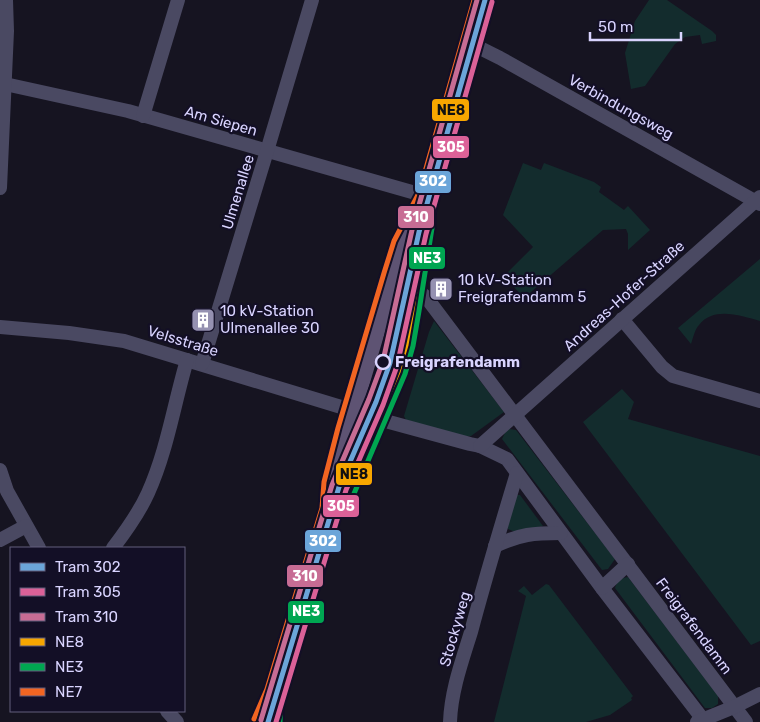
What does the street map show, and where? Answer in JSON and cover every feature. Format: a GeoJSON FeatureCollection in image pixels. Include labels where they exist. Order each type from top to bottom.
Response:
{"type":"FeatureCollection","features":[{"type":"Feature","properties":{"kind":"main road"},"geometry":{"type":"LineString","coordinates":[[261,722],[274,692],[329,509],[331,483],[401,244],[426,196],[470,43],[479,1]]}},
{"type":"Feature","properties":{"kind":"main road"},"geometry":{"type":"LineString","coordinates":[[329,509],[346,492],[398,372],[406,345],[425,227],[426,196]]}},
{"type":"Feature","properties":{"kind":"main road"},"geometry":{"type":"LineString","coordinates":[[386,292],[415,289]]}},
{"type":"Feature","properties":{"kind":"main road"},"geometry":{"type":"LineString","coordinates":[[351,410],[378,419]]}},
{"type":"Feature","properties":{"kind":"main road"},"geometry":{"type":"LineString","coordinates":[[272,722],[274,692]]}},
{"type":"Feature","properties":{"kind":"street"},"geometry":{"type":"LineString","coordinates":[[0,188],[7,31],[6,0]]}},
{"type":"Feature","properties":{"kind":"street"},"geometry":{"type":"LineString","coordinates":[[143,116],[178,0]]}},
{"type":"Feature","properties":{"kind":"street","name":"Ulmenallee"},"geometry":{"type":"LineString","coordinates":[[202,364],[268,151],[312,0]]}},
{"type":"Feature","properties":{"kind":"street","name":"Verbindungsweg"},"geometry":{"type":"LineString","coordinates":[[470,43],[758,201]]}},
{"type":"Feature","properties":{"kind":"street","name":"Am Siepen"},"geometry":{"type":"LineString","coordinates":[[5,84],[143,116],[426,196]]}},
{"type":"Feature","properties":{"kind":"street","name":"Andreas-Hofer-Straße"},"geometry":{"type":"LineString","coordinates":[[515,415],[758,201]]}},
{"type":"Feature","properties":{"kind":"street","name":"Freigrafendamm"},"geometry":{"type":"LineString","coordinates":[[415,289],[426,298],[746,722]]}},
{"type":"Feature","properties":{"kind":"street"},"geometry":{"type":"LineString","coordinates":[[622,319],[662,367],[673,376],[760,401]]}},
{"type":"Feature","properties":{"kind":"street","name":"Velsstraße"},"geometry":{"type":"LineString","coordinates":[[0,328],[69,333],[124,341],[351,410]]}},
{"type":"Feature","properties":{"kind":"street"},"geometry":{"type":"LineString","coordinates":[[114,547],[132,523],[148,492],[162,454],[187,360]]}},
{"type":"Feature","properties":{"kind":"street"},"geometry":{"type":"LineString","coordinates":[[480,446],[515,415]]}},
{"type":"Feature","properties":{"kind":"street"},"geometry":{"type":"LineString","coordinates":[[378,419],[480,446],[506,459],[702,721],[760,694]]}},
{"type":"Feature","properties":{"kind":"street"},"geometry":{"type":"LineString","coordinates":[[0,470],[7,491],[38,547]]}},
{"type":"Feature","properties":{"kind":"street","name":"Stockyweg"},"geometry":{"type":"LineString","coordinates":[[450,722],[452,702],[494,546],[518,473]]}},
{"type":"Feature","properties":{"kind":"street"},"geometry":{"type":"LineString","coordinates":[[0,540],[26,526]]}},
{"type":"Feature","properties":{"kind":"street"},"geometry":{"type":"LineString","coordinates":[[494,546],[511,538],[530,534],[561,533]]}},
{"type":"Feature","properties":{"kind":"street"},"geometry":{"type":"LineString","coordinates":[[602,588],[628,564]]}},
{"type":"Feature","properties":{"kind":"street"},"geometry":{"type":"LineString","coordinates":[[168,712],[177,722]]}},
{"type":"Feature","properties":{"kind":"green space"},"geometry":{"type":"Polygon","coordinates":[[[649,0],[667,0],[712,31],[716,35],[716,41],[702,44],[700,35],[685,37],[675,44],[645,86],[631,89],[625,53],[635,21],[649,0]]]}},
{"type":"Feature","properties":{"kind":"green space"},"geometry":{"type":"Polygon","coordinates":[[[523,163],[541,170],[544,163],[594,182],[601,187],[599,192],[624,210],[628,206],[650,230],[628,250],[628,234],[626,229],[603,230],[524,298],[504,276],[533,247],[503,215],[523,163]]]}},
{"type":"Feature","properties":{"kind":"green space"},"geometry":{"type":"Polygon","coordinates":[[[760,259],[760,321],[728,314],[712,316],[705,319],[698,327],[691,344],[678,328],[760,259]]]}},
{"type":"Feature","properties":{"kind":"green space"},"geometry":{"type":"Polygon","coordinates":[[[434,321],[504,412],[471,436],[458,437],[406,420],[404,416],[434,321]]]}},
{"type":"Feature","properties":{"kind":"green space"},"geometry":{"type":"Polygon","coordinates":[[[622,389],[634,402],[628,419],[760,456],[760,641],[751,645],[583,422],[622,389]]]}},
{"type":"Feature","properties":{"kind":"green space"},"geometry":{"type":"Polygon","coordinates":[[[509,429],[516,430],[615,559],[608,569],[602,570],[502,439],[509,429]]]}},
{"type":"Feature","properties":{"kind":"green space"},"geometry":{"type":"Polygon","coordinates":[[[516,495],[520,495],[543,526],[515,532],[508,529],[507,524],[516,495]]]}},
{"type":"Feature","properties":{"kind":"green space"},"geometry":{"type":"Polygon","coordinates":[[[628,577],[718,696],[718,704],[712,708],[705,708],[615,588],[619,580],[628,577]]]}},
{"type":"Feature","properties":{"kind":"green space"},"geometry":{"type":"Polygon","coordinates":[[[546,584],[549,585],[633,696],[632,700],[610,715],[586,722],[494,722],[526,596],[518,591],[524,586],[532,595],[546,584]]]}},
{"type":"Feature","properties":{"kind":"tram line","name":"310"},"geometry":{"type":"LineString","coordinates":[[261,720],[332,485],[369,399],[383,361],[412,230],[477,0]]}},
{"type":"Feature","properties":{"kind":"tram line","name":"302"},"geometry":{"type":"LineString","coordinates":[[268,722],[339,487],[376,402],[390,363],[419,232],[485,0]]}},
{"type":"Feature","properties":{"kind":"tram line","name":"305"},"geometry":{"type":"LineString","coordinates":[[276,722],[346,490],[383,405],[397,366],[426,234],[492,2]]}},
{"type":"Feature","properties":{"kind":"transit line","name":"NE7"},"geometry":{"type":"LineString","coordinates":[[254,719],[267,689],[322,508],[324,482],[338,428],[384,273],[394,241],[419,193],[474,0]]}},
{"type":"Feature","properties":{"kind":"transit line","name":"NE8"},"geometry":{"type":"LineString","coordinates":[[272,722],[274,692],[329,509],[346,492],[398,372],[406,345],[425,227],[426,196],[482,0]]}},
{"type":"Feature","properties":{"kind":"transit line","name":"NE3"},"geometry":{"type":"LineString","coordinates":[[280,722],[281,693],[336,513],[353,496],[405,374],[413,346],[419,311],[432,228],[433,197],[489,2]]}},
{"type":"Feature","properties":{"kind":"place","name":"10 kV-Station Freigrafendamm 5"},"geometry":{"type":"Point","coordinates":[441,289]}},
{"type":"Feature","properties":{"kind":"place","name":"10 kV-Station Ulmenallee 30"},"geometry":{"type":"Point","coordinates":[203,320]}},
{"type":"Feature","properties":{"kind":"place","name":"Freigrafendamm"},"geometry":{"type":"Point","coordinates":[383,362]}}]}
